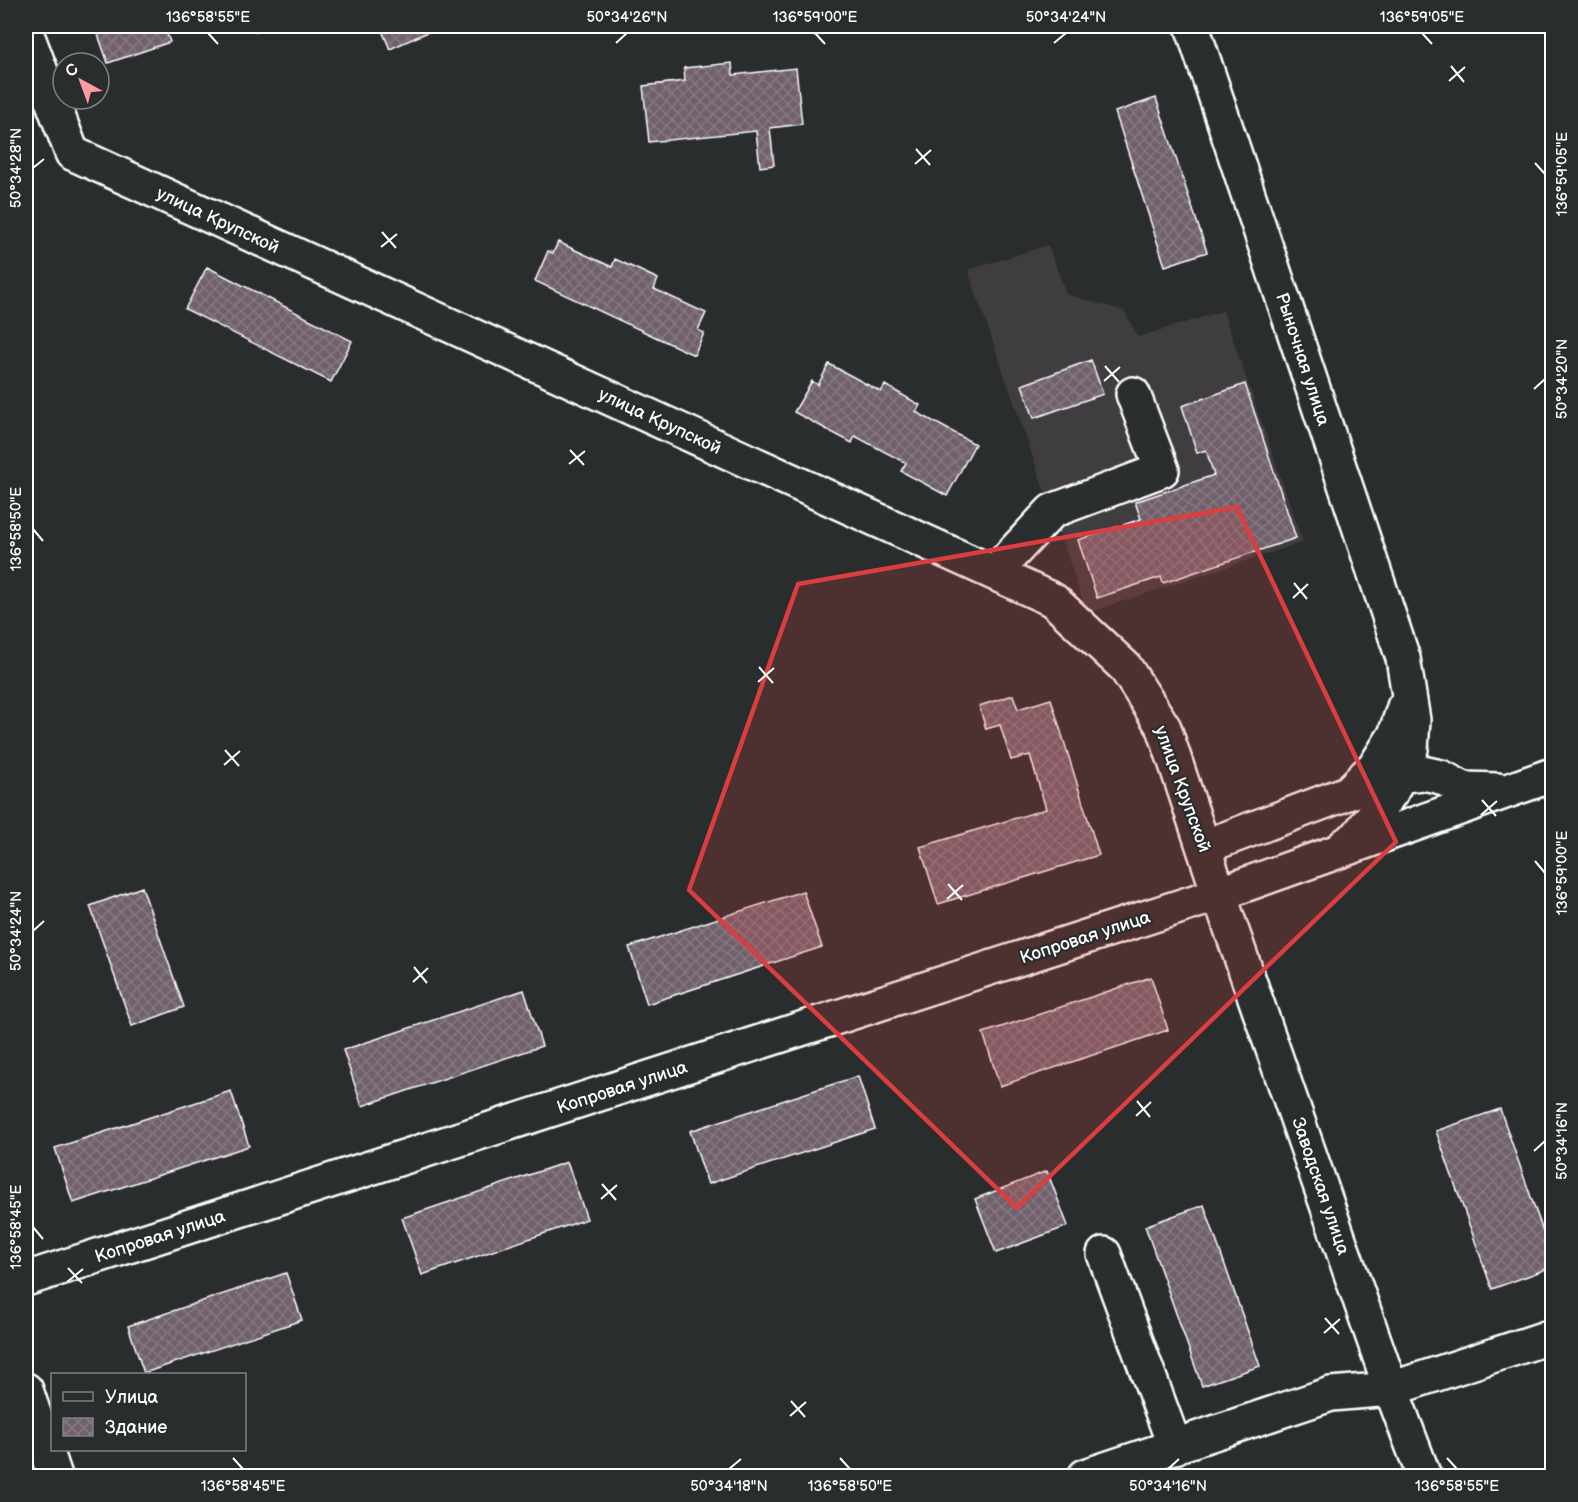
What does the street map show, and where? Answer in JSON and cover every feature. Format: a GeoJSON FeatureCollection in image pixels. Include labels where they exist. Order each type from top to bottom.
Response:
{"type":"FeatureCollection","features":[{"type":"Feature","properties":{"kind":"street","name":"Рыночная улица"},"geometry":{"type":"LineString","coordinates":[[1192,26],[1403,658],[1409,694],[1413,720],[1411,749],[1392,791],[1358,837],[1330,855]]}},
{"type":"Feature","properties":{"kind":"street","name":"улица Крупской"},"geometry":{"type":"LineString","coordinates":[[26,32],[72,153],[1053,600],[1125,668],[1164,728],[1220,894]]}},
{"type":"Feature","properties":{"kind":"street"},"geometry":{"type":"LineString","coordinates":[[994,573],[1052,511],[1162,470],[1133,394]]}},
{"type":"Feature","properties":{"kind":"street","name":"Рыночная улица"},"geometry":{"type":"LineString","coordinates":[[1204,848],[1350,792],[1376,765],[1395,735],[1409,694]]}},
{"type":"Feature","properties":{"kind":"street"},"geometry":{"type":"LineString","coordinates":[[1350,792],[1399,776],[1423,773],[1441,777],[1464,789],[1509,790]]}},
{"type":"Feature","properties":{"kind":"street"},"geometry":{"type":"LineString","coordinates":[[1330,855],[1552,775]]}},
{"type":"Feature","properties":{"kind":"street","name":"Копровая улица"},"geometry":{"type":"LineString","coordinates":[[26,1279],[1220,894],[1330,855]]}},
{"type":"Feature","properties":{"kind":"street","name":"Заводская улица"},"geometry":{"type":"LineString","coordinates":[[1220,894],[1391,1389],[1424,1476]]}},
{"type":"Feature","properties":{"kind":"street"},"geometry":{"type":"LineString","coordinates":[[1104,1254],[1175,1447]]}},
{"type":"Feature","properties":{"kind":"street"},"geometry":{"type":"LineString","coordinates":[[1085,1476],[1331,1394],[1391,1389],[1552,1336]]}},
{"type":"Feature","properties":{"kind":"street"},"geometry":{"type":"LineString","coordinates":[[26,1390],[55,1476]]}},
{"type":"Feature","properties":{"kind":"highlighted area"},"geometry":{"type":"Polygon","coordinates":[[[1237,507],[1396,842],[1017,1208],[689,890],[798,584],[1237,507]]]}},
{"type":"Feature","properties":{"kind":"shaded area"},"geometry":{"type":"Polygon","coordinates":[[[1048,245],[1066,294],[1124,311],[1138,337],[1223,311],[1303,542],[1087,613],[968,270],[1048,245]]]}},
{"type":"Feature","properties":{"kind":"building"},"geometry":{"type":"Polygon","coordinates":[[[95,26],[164,26],[170,42],[111,62],[111,51],[104,51],[95,26]]]}},
{"type":"Feature","properties":{"kind":"building"},"geometry":{"type":"Polygon","coordinates":[[[253,26],[270,26],[255,32],[253,26]]]}},
{"type":"Feature","properties":{"kind":"building"},"geometry":{"type":"Polygon","coordinates":[[[380,26],[438,26],[439,27],[390,49],[380,26]]]}},
{"type":"Feature","properties":{"kind":"building"},"geometry":{"type":"Polygon","coordinates":[[[811,26],[855,26],[813,36],[811,26]]]}},
{"type":"Feature","properties":{"kind":"building"},"geometry":{"type":"Polygon","coordinates":[[[732,63],[733,75],[796,68],[802,124],[770,128],[774,165],[760,167],[756,131],[649,142],[643,86],[685,81],[684,68],[732,63]]]}},
{"type":"Feature","properties":{"kind":"building"},"geometry":{"type":"Polygon","coordinates":[[[1156,98],[1207,252],[1165,266],[1115,112],[1156,98]]]}},
{"type":"Feature","properties":{"kind":"building"},"geometry":{"type":"Polygon","coordinates":[[[558,242],[612,267],[615,259],[658,279],[654,289],[706,313],[698,330],[704,333],[694,355],[535,281],[548,251],[553,253],[558,242]]]}},
{"type":"Feature","properties":{"kind":"building"},"geometry":{"type":"Polygon","coordinates":[[[207,267],[352,341],[331,382],[185,309],[207,267]]]}},
{"type":"Feature","properties":{"kind":"building"},"geometry":{"type":"Polygon","coordinates":[[[1091,360],[1103,394],[1034,418],[1022,385],[1091,360]]]}},
{"type":"Feature","properties":{"kind":"building"},"geometry":{"type":"Polygon","coordinates":[[[829,364],[881,392],[885,385],[920,405],[916,412],[975,444],[947,496],[901,471],[906,463],[855,436],[852,443],[794,412],[812,381],[818,385],[829,364]]]}},
{"type":"Feature","properties":{"kind":"building"},"geometry":{"type":"Polygon","coordinates":[[[1245,384],[1296,538],[1163,583],[1161,577],[1097,598],[1078,540],[1141,519],[1135,502],[1214,475],[1206,450],[1197,453],[1182,406],[1245,384]]]}},
{"type":"Feature","properties":{"kind":"building"},"geometry":{"type":"Polygon","coordinates":[[[1013,695],[1018,709],[1051,699],[1099,855],[938,904],[920,847],[1046,809],[1030,755],[1011,760],[1000,725],[986,729],[979,706],[1013,695]]]}},
{"type":"Feature","properties":{"kind":"building"},"geometry":{"type":"Polygon","coordinates":[[[142,887],[184,1007],[132,1026],[90,906],[142,887]]]}},
{"type":"Feature","properties":{"kind":"building"},"geometry":{"type":"Polygon","coordinates":[[[803,891],[822,947],[647,1004],[629,947],[803,891]]]}},
{"type":"Feature","properties":{"kind":"building"},"geometry":{"type":"Polygon","coordinates":[[[1151,977],[1168,1030],[1000,1086],[983,1033],[1151,977]]]}},
{"type":"Feature","properties":{"kind":"building"},"geometry":{"type":"Polygon","coordinates":[[[524,990],[542,1046],[362,1106],[343,1050],[524,990]]]}},
{"type":"Feature","properties":{"kind":"building"},"geometry":{"type":"Polygon","coordinates":[[[858,1076],[875,1129],[708,1184],[690,1131],[858,1076]]]}},
{"type":"Feature","properties":{"kind":"building"},"geometry":{"type":"Polygon","coordinates":[[[231,1091],[249,1146],[73,1203],[55,1148],[231,1091]]]}},
{"type":"Feature","properties":{"kind":"building"},"geometry":{"type":"Polygon","coordinates":[[[1500,1109],[1552,1257],[1552,1267],[1492,1289],[1436,1131],[1500,1109]]]}},
{"type":"Feature","properties":{"kind":"building"},"geometry":{"type":"Polygon","coordinates":[[[567,1162],[587,1219],[422,1275],[402,1218],[567,1162]]]}},
{"type":"Feature","properties":{"kind":"building"},"geometry":{"type":"Polygon","coordinates":[[[1047,1171],[1068,1226],[996,1253],[975,1199],[1047,1171]]]}},
{"type":"Feature","properties":{"kind":"building"},"geometry":{"type":"Polygon","coordinates":[[[1204,1205],[1260,1366],[1202,1386],[1145,1226],[1204,1205]]]}},
{"type":"Feature","properties":{"kind":"building"},"geometry":{"type":"Polygon","coordinates":[[[286,1273],[302,1320],[144,1373],[128,1326],[286,1273]]]}}]}
